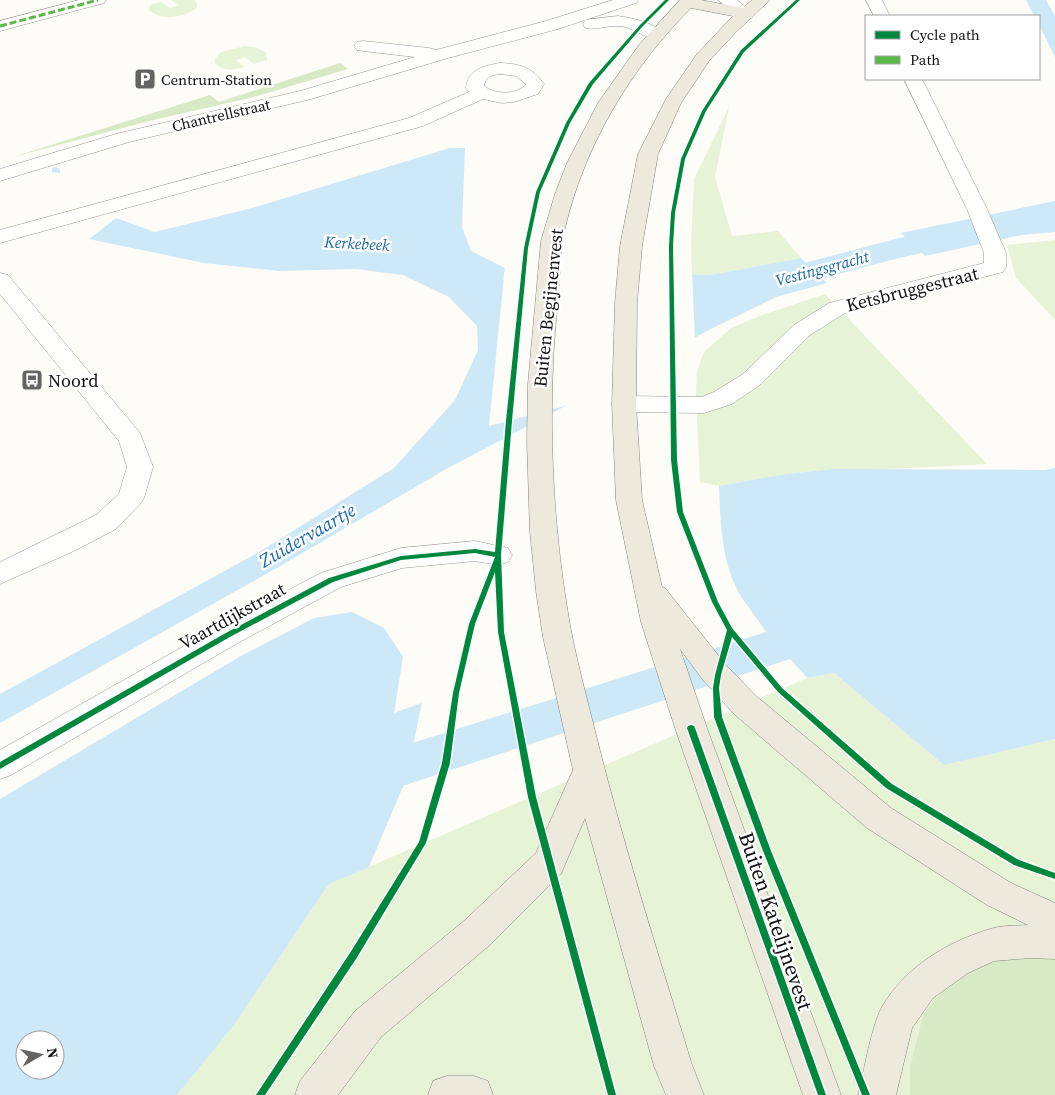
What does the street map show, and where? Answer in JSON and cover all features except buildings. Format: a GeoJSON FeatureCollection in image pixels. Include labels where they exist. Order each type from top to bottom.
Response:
{"type":"FeatureCollection","features":[{"type":"Feature","properties":{"kind":"main road"},"geometry":{"type":"LineString","coordinates":[[762,0],[703,58],[672,103],[648,154],[631,246],[626,303],[625,397],[628,500],[646,582],[664,620],[746,705],[878,818],[999,894],[1055,920]]}},
{"type":"Feature","properties":{"kind":"main road"},"geometry":{"type":"LineString","coordinates":[[684,1],[746,14]]}},
{"type":"Feature","properties":{"kind":"main road","name":"Buiten Begijnenvest"},"geometry":{"type":"LineString","coordinates":[[588,772],[550,592],[541,504],[538,413],[551,248],[554,226],[580,156],[605,106],[632,64],[684,1]]}},
{"type":"Feature","properties":{"kind":"main road","name":"Buiten Katelijnevest"},"geometry":{"type":"LineString","coordinates":[[664,620],[691,728],[822,1095]]}},
{"type":"Feature","properties":{"kind":"main road"},"geometry":{"type":"LineString","coordinates":[[314,1095],[368,1024],[478,932],[549,863],[588,772]]}},
{"type":"Feature","properties":{"kind":"main road"},"geometry":{"type":"LineString","coordinates":[[588,772],[673,1066],[685,1095]]}},
{"type":"Feature","properties":{"kind":"main road"},"geometry":{"type":"LineString","coordinates":[[877,1095],[895,1020],[920,986],[955,961],[992,946],[1030,941],[1055,942]]}},
{"type":"Feature","properties":{"kind":"main road"},"geometry":{"type":"LineString","coordinates":[[446,1095],[474,1095]]}},
{"type":"Feature","properties":{"kind":"street"},"geometry":{"type":"LineString","coordinates":[[0,26],[98,0]]}},
{"type":"Feature","properties":{"kind":"street","name":"Chantrellstraat"},"geometry":{"type":"LineString","coordinates":[[442,54],[594,0]]}},
{"type":"Feature","properties":{"kind":"street","name":"Chantrellstraat"},"geometry":{"type":"LineString","coordinates":[[0,175],[124,138],[305,95],[442,54],[552,25],[630,0]]}},
{"type":"Feature","properties":{"kind":"street"},"geometry":{"type":"LineString","coordinates":[[726,0],[746,14]]}},
{"type":"Feature","properties":{"kind":"street"},"geometry":{"type":"LineString","coordinates":[[874,0],[882,15]]}},
{"type":"Feature","properties":{"kind":"street"},"geometry":{"type":"LineString","coordinates":[[552,25],[585,25],[615,19],[627,20],[657,35]]}},
{"type":"Feature","properties":{"kind":"street"},"geometry":{"type":"LineString","coordinates":[[363,46],[442,54]]}},
{"type":"Feature","properties":{"kind":"street","name":"Ketsbruggestraat"},"geometry":{"type":"LineString","coordinates":[[625,397],[674,405],[704,405],[723,398],[752,379],[802,330],[837,308],[995,267],[995,253],[978,209],[914,80]]}},
{"type":"Feature","properties":{"kind":"street"},"geometry":{"type":"LineString","coordinates":[[0,237],[416,122],[481,93]]}},
{"type":"Feature","properties":{"kind":"street"},"geometry":{"type":"LineString","coordinates":[[0,280],[131,439],[140,467],[131,498],[106,522],[66,544],[0,574]]}},
{"type":"Feature","properties":{"kind":"street","name":"Vaartdijkstraat"},"geometry":{"type":"LineString","coordinates":[[0,766],[226,636],[330,580],[401,558],[474,551],[498,555]]}},
{"type":"Feature","properties":{"kind":"green space"},"geometry":{"type":"Polygon","coordinates":[[[171,0],[194,0],[197,7],[186,14],[173,17],[160,16],[149,10],[150,5],[161,2],[170,8],[178,5],[171,0]]]}},
{"type":"Feature","properties":{"kind":"green space"},"geometry":{"type":"Polygon","coordinates":[[[245,46],[254,47],[266,52],[267,60],[254,64],[245,57],[236,60],[244,67],[233,69],[222,68],[215,63],[214,60],[221,52],[245,46]]]}},
{"type":"Feature","properties":{"kind":"green space"},"geometry":{"type":"Polygon","coordinates":[[[340,63],[348,69],[254,97],[149,121],[13,157],[210,95],[219,102],[340,63]]]}},
{"type":"Feature","properties":{"kind":"green space"},"geometry":{"type":"Polygon","coordinates":[[[729,107],[715,177],[732,236],[778,231],[801,258],[711,275],[692,275],[691,245],[694,179],[729,107]]]}},
{"type":"Feature","properties":{"kind":"green space"},"geometry":{"type":"Polygon","coordinates":[[[1055,240],[1055,320],[1016,278],[1007,245],[1055,240]]]}},
{"type":"Feature","properties":{"kind":"green space"},"geometry":{"type":"Polygon","coordinates":[[[825,294],[987,464],[870,470],[832,469],[779,475],[719,486],[700,482],[696,395],[697,371],[704,352],[731,328],[825,294]]]}},
{"type":"Feature","properties":{"kind":"green space"},"geometry":{"type":"Polygon","coordinates":[[[834,673],[944,765],[1055,739],[1055,1095],[177,1095],[234,1025],[329,884],[807,678],[834,673]]]}},
{"type":"Feature","properties":{"kind":"green space"},"geometry":{"type":"Polygon","coordinates":[[[1055,952],[1055,1095],[910,1095],[910,1067],[923,1015],[952,980],[985,963],[1025,953],[1055,952]]]}},
{"type":"Feature","properties":{"kind":"water"},"geometry":{"type":"Polygon","coordinates":[[[1026,0],[1046,0],[1055,16],[1055,57],[1040,27],[1040,15],[1034,15],[1026,0]]]}},
{"type":"Feature","properties":{"kind":"water"},"geometry":{"type":"Polygon","coordinates":[[[450,148],[465,148],[462,227],[471,251],[505,268],[586,274],[711,275],[801,258],[827,283],[776,297],[713,328],[448,468],[275,569],[0,723],[0,694],[259,552],[394,468],[455,400],[478,350],[477,326],[449,297],[403,275],[355,269],[280,271],[204,263],[89,239],[116,218],[155,232],[252,208],[450,148]]]}},
{"type":"Feature","properties":{"kind":"water"},"geometry":{"type":"Polygon","coordinates":[[[1055,201],[1055,232],[1022,235],[925,256],[901,233],[1055,201]]]}},
{"type":"Feature","properties":{"kind":"water"},"geometry":{"type":"Polygon","coordinates":[[[1055,468],[1055,739],[944,765],[834,673],[807,678],[772,640],[751,612],[741,597],[728,566],[722,537],[719,486],[779,475],[832,469],[1045,470],[1055,468]]]}},
{"type":"Feature","properties":{"kind":"water"},"geometry":{"type":"Polygon","coordinates":[[[352,612],[384,628],[403,657],[394,713],[422,703],[406,780],[369,867],[329,884],[234,1025],[177,1095],[0,1095],[0,799],[239,657],[314,618],[352,612]]]}},
{"type":"Feature","properties":{"kind":"pier"},"geometry":{"type":"Polygon","coordinates":[[[505,265],[586,272],[692,273],[695,340],[576,403],[489,426],[505,265]]]}},
{"type":"Feature","properties":{"kind":"pier"},"geometry":{"type":"Polygon","coordinates":[[[739,594],[767,633],[807,678],[805,679],[765,635],[736,595],[739,594]]]}},
{"type":"Feature","properties":{"kind":"pier"},"geometry":{"type":"Polygon","coordinates":[[[425,702],[409,781],[373,865],[369,867],[406,780],[422,703],[425,702]]]}},
{"type":"Feature","properties":{"kind":"waterway","name":"Vestingsgracht"},"geometry":{"type":"LineString","coordinates":[[760,285],[895,249],[1055,215]]}},
{"type":"Feature","properties":{"kind":"waterway"},"geometry":{"type":"LineString","coordinates":[[358,785],[374,775],[833,628]]}},
{"type":"Feature","properties":{"kind":"marked path"},"geometry":{"type":"LineString","coordinates":[[0,26],[98,0]]}},
{"type":"Feature","properties":{"kind":"cycle path"},"geometry":{"type":"LineString","coordinates":[[612,1095],[532,797],[501,632],[498,555],[526,248],[538,192],[568,123],[591,83],[641,26],[667,0]]}},
{"type":"Feature","properties":{"kind":"cycle path"},"geometry":{"type":"LineString","coordinates":[[798,0],[742,51],[704,111],[683,159],[673,213],[671,246],[674,460],[680,512],[715,602],[730,630],[780,690],[889,786],[1017,863],[1055,876]]}},
{"type":"Feature","properties":{"kind":"cycle path"},"geometry":{"type":"LineString","coordinates":[[0,766],[226,636],[331,580],[401,558],[475,551],[498,555]]}},
{"type":"Feature","properties":{"kind":"cycle path"},"geometry":{"type":"LineString","coordinates":[[260,1095],[353,956],[422,843],[446,763],[456,693],[472,624],[497,560]]}},
{"type":"Feature","properties":{"kind":"cycle path"},"geometry":{"type":"LineString","coordinates":[[730,630],[716,688],[718,717],[767,851],[866,1095]]}},
{"type":"Feature","properties":{"kind":"cycle path"},"geometry":{"type":"LineString","coordinates":[[691,728],[822,1095]]}},
{"type":"Feature","properties":{"kind":"place","name":"Centrum-Station"},"geometry":{"type":"Point","coordinates":[145,79]}},
{"type":"Feature","properties":{"kind":"place","name":"Noord"},"geometry":{"type":"Point","coordinates":[32,380]}},
{"type":"Feature","properties":{"kind":"water label","name":"Kerkebeek"},"geometry":{"type":"Point","coordinates":[357,243]}},
{"type":"Feature","properties":{"kind":"water label","name":"Zuidervaartje"},"geometry":{"type":"Point","coordinates":[307,535]}}]}
